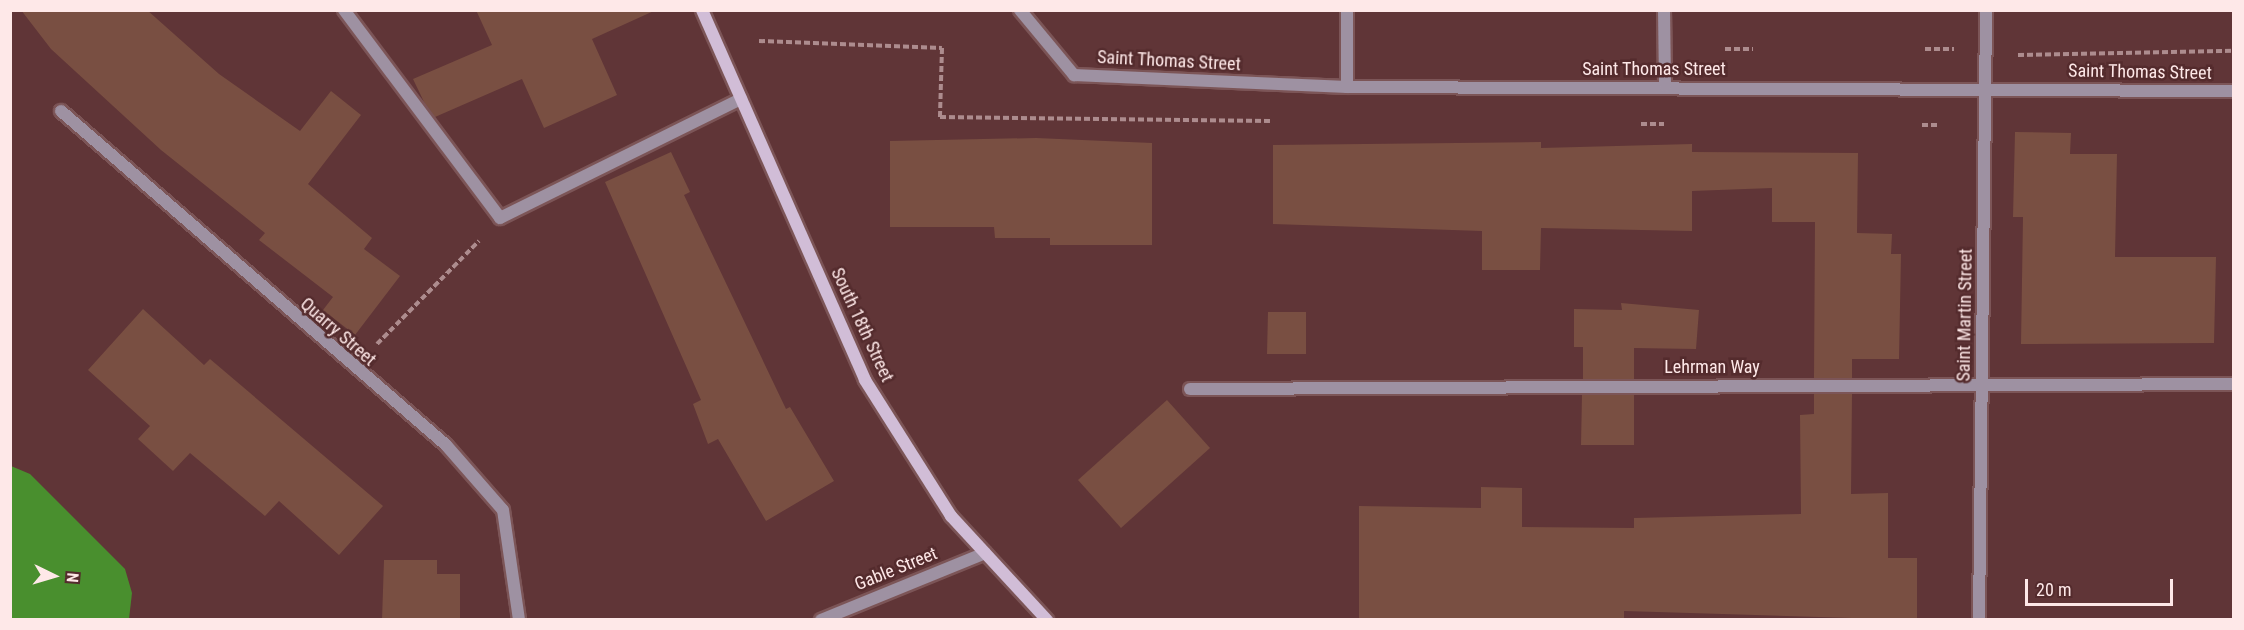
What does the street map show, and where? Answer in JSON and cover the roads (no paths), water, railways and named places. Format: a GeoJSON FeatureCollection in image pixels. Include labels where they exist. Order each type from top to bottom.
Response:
{"type":"FeatureCollection","features":[{"type":"Feature","properties":{"kind":"main road","name":"South 18th Street"},"geometry":{"type":"LineString","coordinates":[[702,10],[865,380],[951,516],[1047,620]]}},
{"type":"Feature","properties":{"kind":"street"},"geometry":{"type":"LineString","coordinates":[[344,10],[500,218],[741,99]]}},
{"type":"Feature","properties":{"kind":"street","name":"Saint Thomas Street"},"geometry":{"type":"LineString","coordinates":[[1020,10],[1074,75],[1347,87],[1665,86],[2234,91]]}},
{"type":"Feature","properties":{"kind":"street"},"geometry":{"type":"LineString","coordinates":[[1347,10],[1347,87]]}},
{"type":"Feature","properties":{"kind":"street"},"geometry":{"type":"LineString","coordinates":[[1664,10],[1665,86]]}},
{"type":"Feature","properties":{"kind":"street","name":"Saint Martin Street"},"geometry":{"type":"LineString","coordinates":[[1979,620],[1986,10]]}},
{"type":"Feature","properties":{"kind":"street","name":"Quarry Street"},"geometry":{"type":"LineString","coordinates":[[61,111],[352,369],[446,445],[503,510],[519,620]]}},
{"type":"Feature","properties":{"kind":"street","name":"Lehrman Way"},"geometry":{"type":"LineString","coordinates":[[1190,389],[2234,384]]}},
{"type":"Feature","properties":{"kind":"street","name":"Gable Street"},"geometry":{"type":"LineString","coordinates":[[821,620],[985,553]]}}]}
